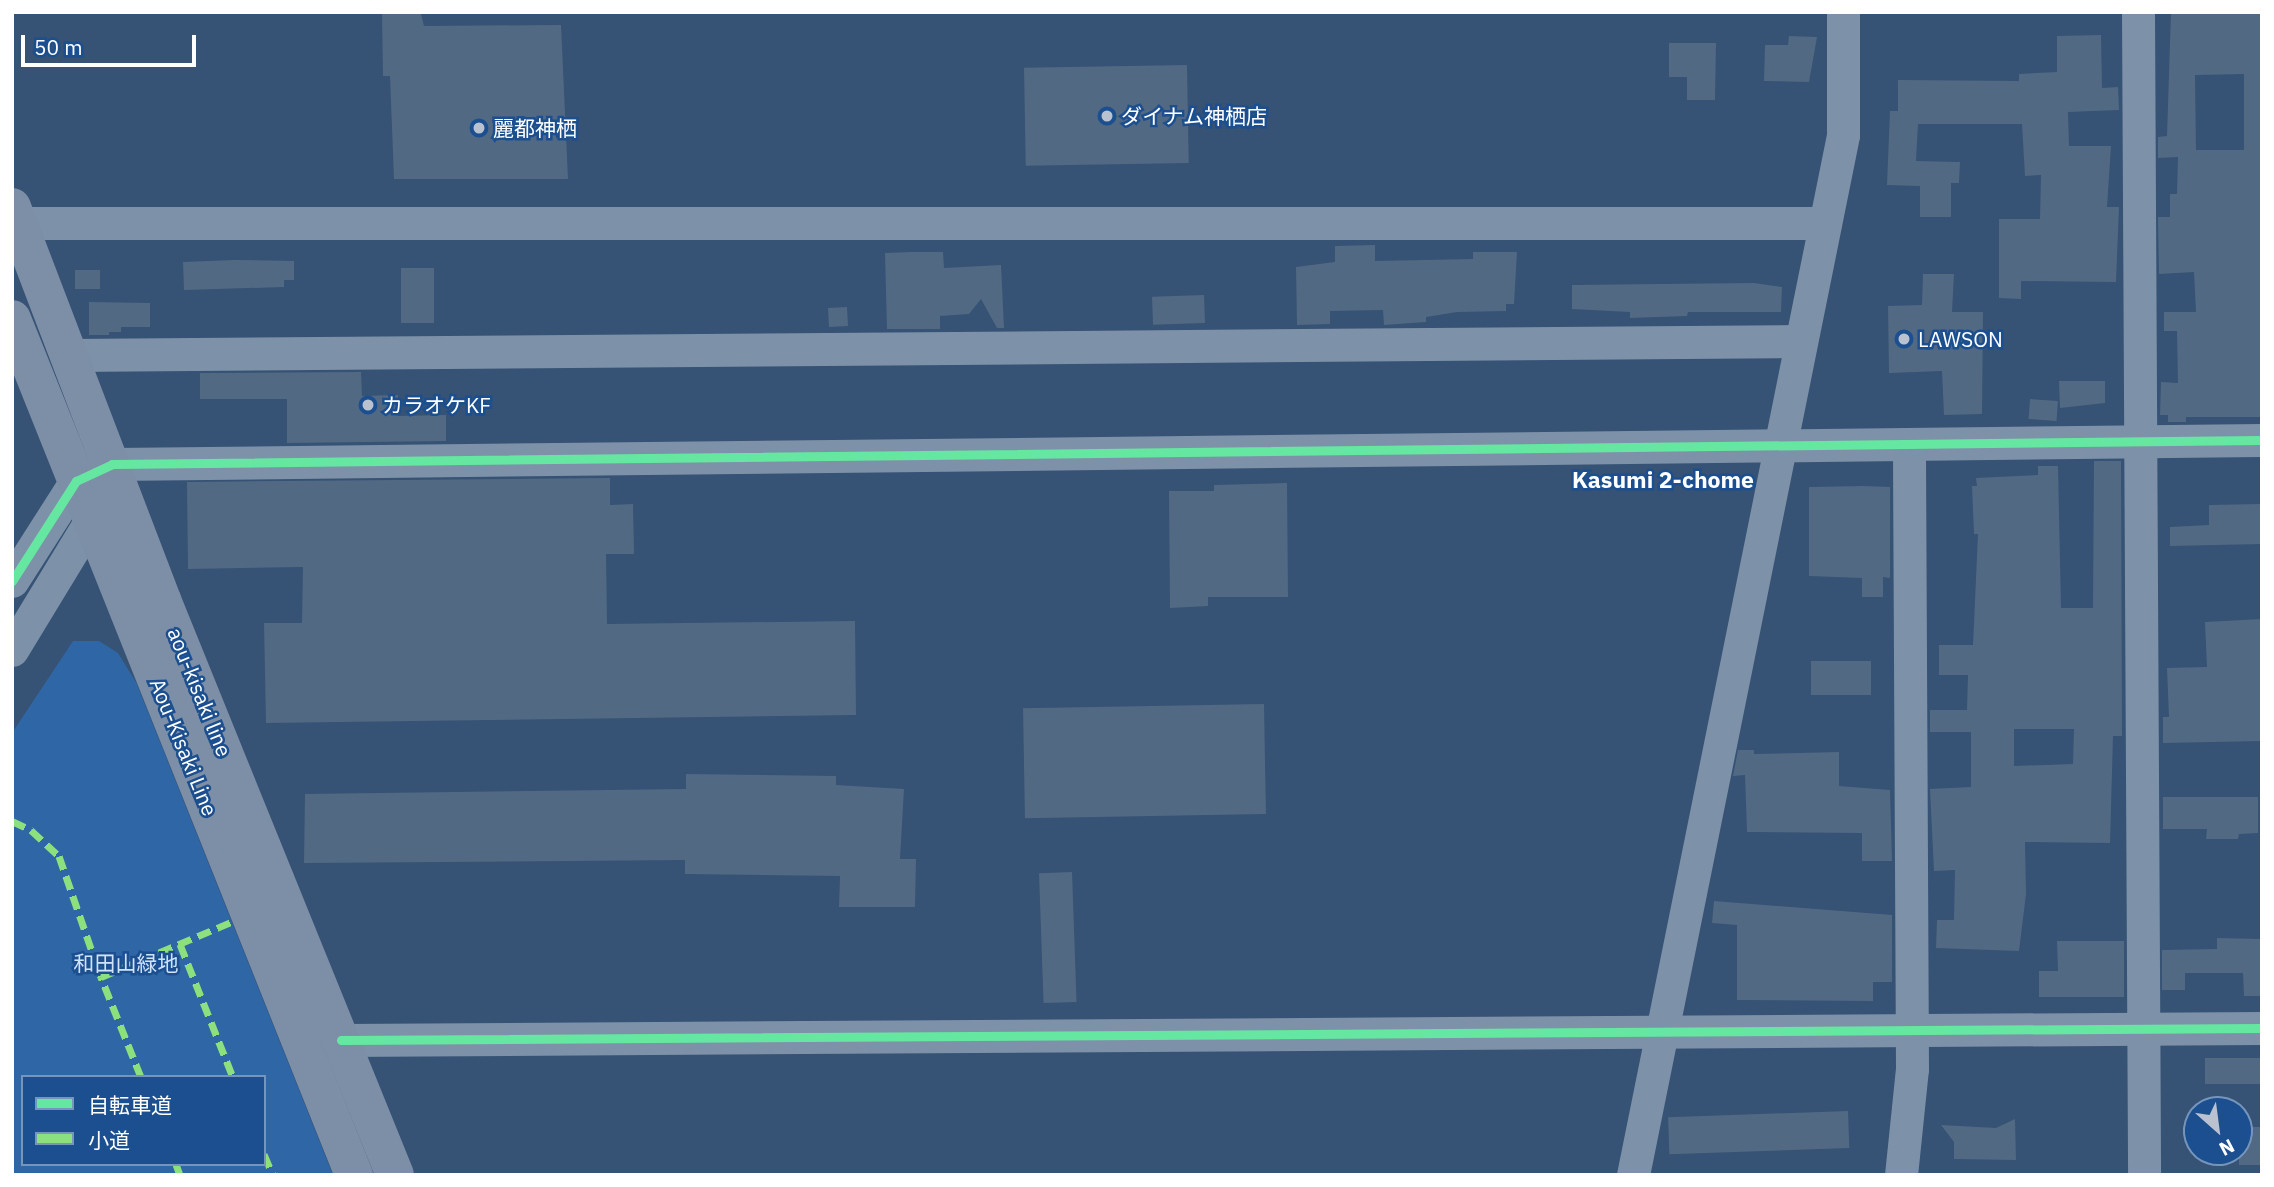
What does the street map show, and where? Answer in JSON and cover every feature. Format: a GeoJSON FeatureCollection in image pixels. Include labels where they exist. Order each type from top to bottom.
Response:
{"type":"FeatureCollection","features":[{"type":"Feature","properties":{"kind":"main road","name":"aou-kisaki line"},"geometry":{"type":"LineString","coordinates":[[15,215],[162,600],[395,1175]]}},
{"type":"Feature","properties":{"kind":"main road","name":"Aou-Kisaki Line"},"geometry":{"type":"LineString","coordinates":[[12,319],[354,1175]]}},
{"type":"Feature","properties":{"kind":"street"},"geometry":{"type":"LineString","coordinates":[[1633,1175],[1659,1033],[1843,135],[1843,12]]}},
{"type":"Feature","properties":{"kind":"street"},"geometry":{"type":"LineString","coordinates":[[2138,12],[2144,1175]]}},
{"type":"Feature","properties":{"kind":"street"},"geometry":{"type":"LineString","coordinates":[[15,215],[1825,223]]}},
{"type":"Feature","properties":{"kind":"street"},"geometry":{"type":"LineString","coordinates":[[70,355],[1800,341]]}},
{"type":"Feature","properties":{"kind":"street"},"geometry":{"type":"LineString","coordinates":[[12,581],[76,481],[112,464],[2262,440]]}},
{"type":"Feature","properties":{"kind":"street"},"geometry":{"type":"LineString","coordinates":[[1901,1175],[1912,1069],[1909,443]]}},
{"type":"Feature","properties":{"kind":"street"},"geometry":{"type":"LineString","coordinates":[[12,650],[93,517],[112,464]]}},
{"type":"Feature","properties":{"kind":"street"},"geometry":{"type":"LineString","coordinates":[[341,1040],[2262,1028]]}},
{"type":"Feature","properties":{"kind":"green space","name":"和田山緑地"},"geometry":{"type":"Polygon","coordinates":[[[73,641],[99,641],[118,653],[136,682],[333,1175],[12,1175],[12,733],[73,641]]]}},
{"type":"Feature","properties":{"kind":"building"},"geometry":{"type":"Polygon","coordinates":[[[2171,12],[2262,12],[2260,417],[2186,417],[2186,422],[2168,422],[2168,415],[2160,415],[2161,382],[2178,383],[2177,331],[2164,331],[2164,312],[2196,312],[2194,272],[2159,274],[2158,217],[2170,217],[2170,194],[2177,194],[2178,157],[2158,158],[2158,137],[2167,136],[2171,12]],[[2244,74],[2195,75],[2196,150],[2244,150],[2244,74]]]}},
{"type":"Feature","properties":{"kind":"building","name":"麗都神栖"},"geometry":{"type":"Polygon","coordinates":[[[382,14],[421,14],[424,26],[561,25],[568,179],[394,179],[390,76],[383,76],[382,14]]]}},
{"type":"Feature","properties":{"kind":"building"},"geometry":{"type":"Polygon","coordinates":[[[2101,35],[2102,88],[2118,87],[2119,110],[2068,112],[2069,146],[2111,146],[2107,207],[2119,207],[2116,282],[2021,281],[2021,299],[1999,298],[1999,219],[2040,219],[2041,175],[2025,176],[2022,124],[1918,124],[1916,161],[1960,162],[1959,183],[1951,183],[1951,217],[1920,217],[1920,186],[1887,185],[1890,111],[1898,111],[1898,80],[2019,81],[2019,74],[2057,72],[2057,36],[2101,35]]]}},
{"type":"Feature","properties":{"kind":"building"},"geometry":{"type":"Polygon","coordinates":[[[1789,36],[1817,37],[1809,82],[1764,81],[1765,45],[1788,45],[1789,36]]]}},
{"type":"Feature","properties":{"kind":"building"},"geometry":{"type":"Polygon","coordinates":[[[1669,43],[1716,43],[1715,100],[1687,100],[1687,77],[1669,77],[1669,43]]]}},
{"type":"Feature","properties":{"kind":"building","name":"ダイナム神栖店"},"geometry":{"type":"Polygon","coordinates":[[[1187,65],[1189,163],[1026,166],[1024,68],[1187,65]]]}},
{"type":"Feature","properties":{"kind":"building"},"geometry":{"type":"Polygon","coordinates":[[[1375,245],[1375,261],[1473,259],[1473,252],[1517,252],[1514,304],[1506,304],[1506,311],[1457,312],[1426,317],[1426,322],[1384,325],[1383,310],[1330,311],[1330,324],[1297,325],[1296,267],[1335,262],[1335,246],[1375,245]]]}},
{"type":"Feature","properties":{"kind":"building"},"geometry":{"type":"Polygon","coordinates":[[[943,252],[944,268],[1001,265],[1004,328],[997,328],[981,299],[969,314],[940,316],[940,329],[887,329],[885,253],[943,252]]]}},
{"type":"Feature","properties":{"kind":"building"},"geometry":{"type":"Polygon","coordinates":[[[294,261],[294,280],[284,280],[284,287],[184,290],[183,262],[294,261]]]}},
{"type":"Feature","properties":{"kind":"building"},"geometry":{"type":"Polygon","coordinates":[[[401,268],[434,268],[434,323],[401,323],[401,268]]]}},
{"type":"Feature","properties":{"kind":"building"},"geometry":{"type":"Polygon","coordinates":[[[75,270],[100,270],[100,289],[75,289],[75,270]]]}},
{"type":"Feature","properties":{"kind":"building"},"geometry":{"type":"Polygon","coordinates":[[[1923,274],[1954,274],[1952,312],[1983,312],[1982,414],[1944,415],[1942,371],[1889,373],[1888,306],[1922,305],[1923,274]]]}},
{"type":"Feature","properties":{"kind":"building"},"geometry":{"type":"Polygon","coordinates":[[[1754,283],[1782,287],[1781,312],[1688,312],[1687,316],[1630,318],[1630,312],[1572,309],[1572,285],[1754,283]]]}},
{"type":"Feature","properties":{"kind":"building"},"geometry":{"type":"Polygon","coordinates":[[[1204,295],[1205,323],[1153,325],[1152,297],[1204,295]]]}},
{"type":"Feature","properties":{"kind":"building"},"geometry":{"type":"Polygon","coordinates":[[[89,302],[150,303],[150,327],[121,327],[121,332],[109,332],[109,335],[89,335],[89,302]]]}},
{"type":"Feature","properties":{"kind":"building"},"geometry":{"type":"Polygon","coordinates":[[[847,307],[848,326],[829,327],[828,308],[847,307]]]}},
{"type":"Feature","properties":{"kind":"building"},"geometry":{"type":"Polygon","coordinates":[[[361,372],[362,396],[398,395],[398,416],[446,415],[446,441],[287,443],[287,399],[200,399],[200,373],[361,372]]]}},
{"type":"Feature","properties":{"kind":"building"},"geometry":{"type":"Polygon","coordinates":[[[2059,381],[2105,381],[2105,403],[2060,408],[2059,381]]]}},
{"type":"Feature","properties":{"kind":"building"},"geometry":{"type":"Polygon","coordinates":[[[2030,399],[2058,401],[2057,421],[2029,419],[2030,399]]]}},
{"type":"Feature","properties":{"kind":"building"},"geometry":{"type":"Polygon","coordinates":[[[2094,461],[2121,461],[2122,736],[2113,736],[2110,843],[2025,842],[2026,894],[2019,951],[1936,948],[1937,920],[1954,920],[1955,870],[1934,871],[1930,789],[1971,787],[1971,732],[1930,732],[1930,710],[1967,710],[1968,675],[1939,675],[1939,645],[1973,645],[1978,534],[1974,534],[1972,486],[1977,486],[1976,478],[2038,475],[2038,466],[2058,466],[2061,608],[2093,608],[2094,461]],[[2014,729],[2014,766],[2073,764],[2074,729],[2014,729]]]}},
{"type":"Feature","properties":{"kind":"building"},"geometry":{"type":"Polygon","coordinates":[[[610,478],[610,505],[633,504],[634,554],[606,554],[607,624],[855,621],[856,715],[266,723],[264,623],[302,623],[303,567],[188,569],[187,482],[610,478]]]}},
{"type":"Feature","properties":{"kind":"building"},"geometry":{"type":"Polygon","coordinates":[[[1287,483],[1288,597],[1208,597],[1208,606],[1170,608],[1169,491],[1214,491],[1214,485],[1287,483]]]}},
{"type":"Feature","properties":{"kind":"building"},"geometry":{"type":"Polygon","coordinates":[[[1809,487],[1890,487],[1890,578],[1883,577],[1883,597],[1862,597],[1862,578],[1809,576],[1809,487]]]}},
{"type":"Feature","properties":{"kind":"building"},"geometry":{"type":"Polygon","coordinates":[[[2262,504],[2262,544],[2170,546],[2170,527],[2209,525],[2209,505],[2262,504]]]}},
{"type":"Feature","properties":{"kind":"building"},"geometry":{"type":"Polygon","coordinates":[[[2262,619],[2262,741],[2163,743],[2163,717],[2169,717],[2167,668],[2207,667],[2205,622],[2262,619]]]}},
{"type":"Feature","properties":{"kind":"building"},"geometry":{"type":"Polygon","coordinates":[[[1811,661],[1871,661],[1871,695],[1811,695],[1811,661]]]}},
{"type":"Feature","properties":{"kind":"building"},"geometry":{"type":"Polygon","coordinates":[[[1264,704],[1266,814],[1025,818],[1023,708],[1264,704]]]}},
{"type":"Feature","properties":{"kind":"building"},"geometry":{"type":"Polygon","coordinates":[[[1738,750],[1754,750],[1754,754],[1839,752],[1839,786],[1890,790],[1892,861],[1862,861],[1862,833],[1747,832],[1745,775],[1733,776],[1738,750]]]}},
{"type":"Feature","properties":{"kind":"building"},"geometry":{"type":"Polygon","coordinates":[[[686,774],[836,776],[836,785],[904,789],[900,859],[916,859],[915,907],[839,907],[840,876],[685,874],[685,860],[304,863],[305,794],[686,789],[686,774]]]}},
{"type":"Feature","properties":{"kind":"building"},"geometry":{"type":"Polygon","coordinates":[[[2163,797],[2258,797],[2258,833],[2239,834],[2238,839],[2206,839],[2207,829],[2163,829],[2163,797]]]}},
{"type":"Feature","properties":{"kind":"building"},"geometry":{"type":"Polygon","coordinates":[[[1072,872],[1077,1002],[1044,1003],[1039,873],[1072,872]]]}},
{"type":"Feature","properties":{"kind":"building"},"geometry":{"type":"Polygon","coordinates":[[[1714,901],[1892,915],[1892,982],[1873,982],[1873,1001],[1737,1000],[1737,925],[1712,923],[1714,901]]]}},
{"type":"Feature","properties":{"kind":"building"},"geometry":{"type":"Polygon","coordinates":[[[2217,938],[2262,939],[2262,996],[2244,996],[2243,973],[2185,973],[2185,990],[2162,990],[2162,950],[2217,949],[2217,938]]]}},
{"type":"Feature","properties":{"kind":"building"},"geometry":{"type":"Polygon","coordinates":[[[2057,941],[2124,941],[2124,997],[2039,997],[2039,971],[2058,971],[2057,941]]]}},
{"type":"Feature","properties":{"kind":"building"},"geometry":{"type":"Polygon","coordinates":[[[2205,1058],[2262,1058],[2262,1084],[2205,1084],[2205,1058]]]}},
{"type":"Feature","properties":{"kind":"building"},"geometry":{"type":"Polygon","coordinates":[[[1848,1111],[1849,1148],[1669,1154],[1668,1117],[1848,1111]]]}},
{"type":"Feature","properties":{"kind":"building"},"geometry":{"type":"Polygon","coordinates":[[[2015,1119],[2016,1160],[1954,1159],[1954,1142],[1941,1125],[1996,1128],[2015,1119]]]}},
{"type":"Feature","properties":{"kind":"building"},"geometry":{"type":"Polygon","coordinates":[[[2253,1127],[2262,1127],[2262,1165],[2253,1165],[2253,1127]]]}},
{"type":"Feature","properties":{"kind":"marked path"},"geometry":{"type":"LineString","coordinates":[[12,821],[31,830],[59,856],[101,977]]}},
{"type":"Feature","properties":{"kind":"marked path"},"geometry":{"type":"LineString","coordinates":[[140,1075],[101,977],[231,922]]}},
{"type":"Feature","properties":{"kind":"marked path"},"geometry":{"type":"LineString","coordinates":[[180,944],[232,1075]]}},
{"type":"Feature","properties":{"kind":"marked path"},"geometry":{"type":"LineString","coordinates":[[266,1159],[273,1175]]}},
{"type":"Feature","properties":{"kind":"marked path"},"geometry":{"type":"LineString","coordinates":[[177,1166],[180,1175]]}},
{"type":"Feature","properties":{"kind":"cycle path"},"geometry":{"type":"LineString","coordinates":[[12,581],[76,481],[112,464],[2262,440]]}},
{"type":"Feature","properties":{"kind":"cycle path"},"geometry":{"type":"LineString","coordinates":[[341,1040],[2262,1028]]}},
{"type":"Feature","properties":{"kind":"place","name":"ダイナム神栖店"},"geometry":{"type":"Point","coordinates":[1107,116]}},
{"type":"Feature","properties":{"kind":"place","name":"麗都神栖"},"geometry":{"type":"Point","coordinates":[479,128]}},
{"type":"Feature","properties":{"kind":"place","name":"LAWSON"},"geometry":{"type":"Point","coordinates":[1904,339]}},
{"type":"Feature","properties":{"kind":"place","name":"カラオケKF"},"geometry":{"type":"Point","coordinates":[368,405]}},
{"type":"Feature","properties":{"kind":"district","name":"Kasumi 2-chome"},"geometry":{"type":"Point","coordinates":[1663,479]}}]}
